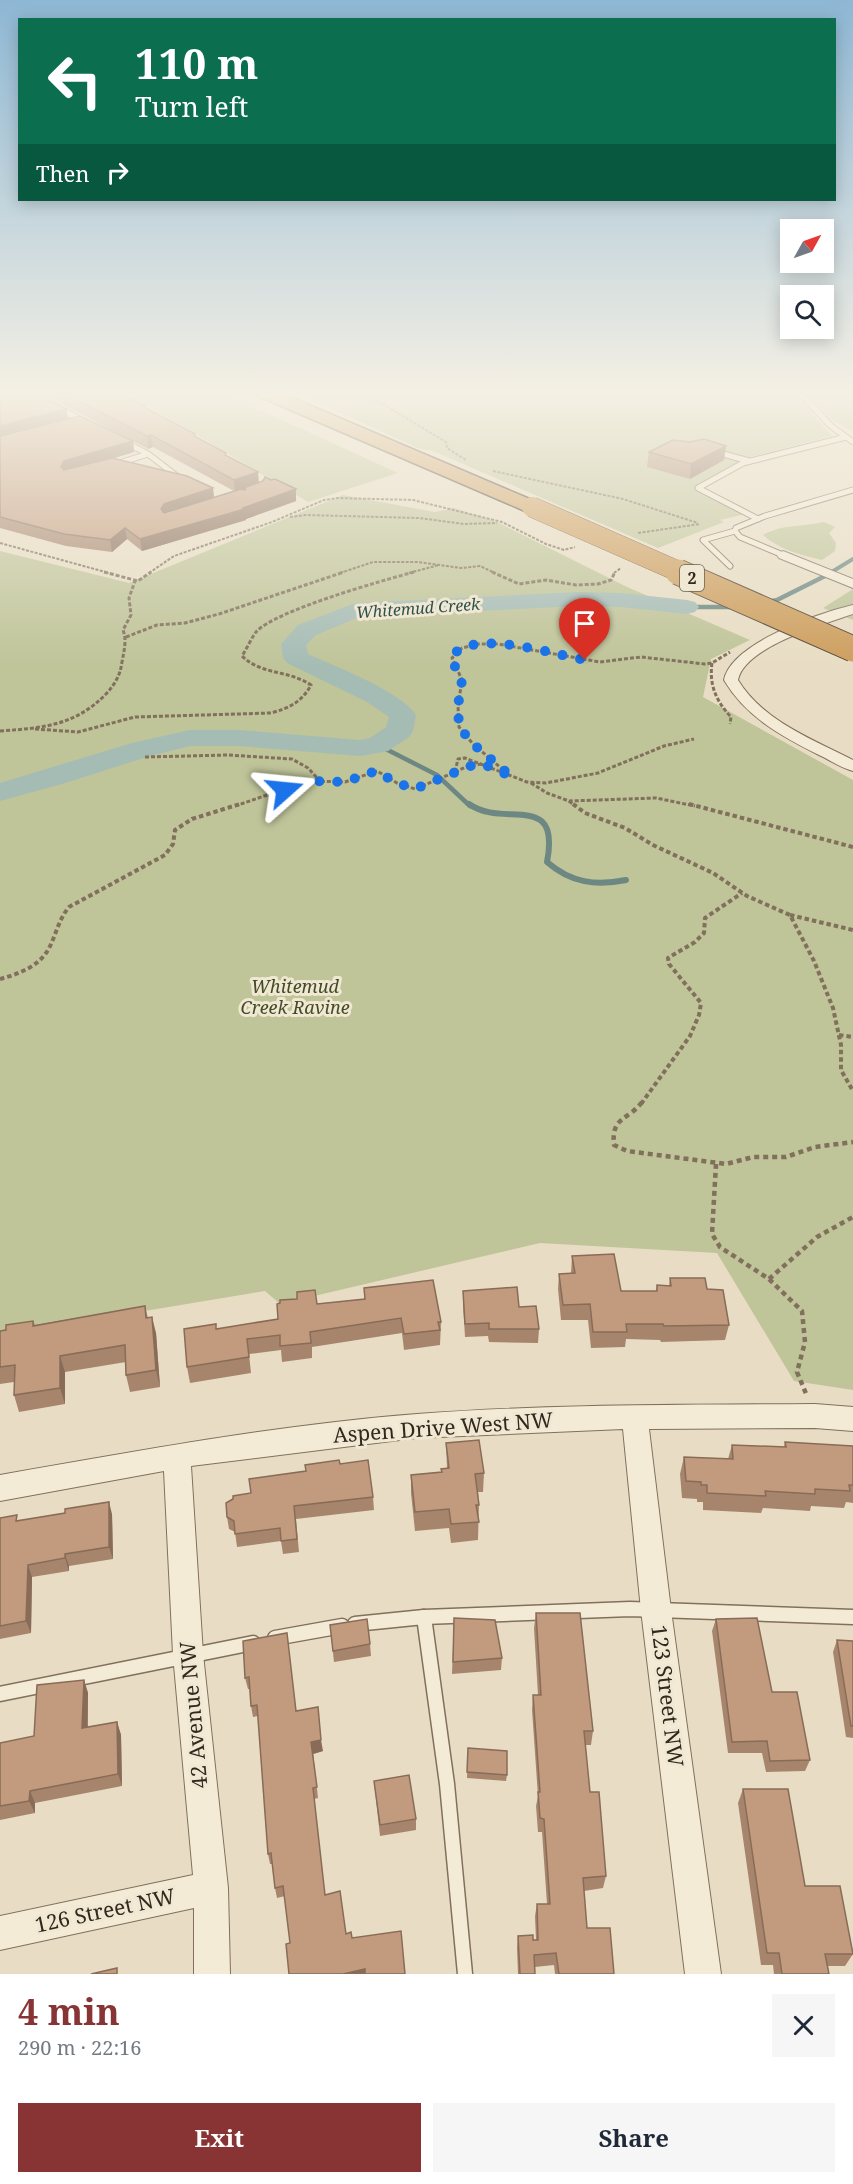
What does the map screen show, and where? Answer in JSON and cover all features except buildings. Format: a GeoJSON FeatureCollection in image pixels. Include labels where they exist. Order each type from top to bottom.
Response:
{"type":"FeatureCollection","features":[{"type":"Feature","properties":{"kind":"highway","name":"2"},"geometry":{"type":"LineString","coordinates":[[481,483],[853,642]]}},
{"type":"Feature","properties":{"kind":"highway","name":"2"},"geometry":{"type":"LineString","coordinates":[[485,483],[853,648]]}},
{"type":"Feature","properties":{"kind":"street"},"geometry":{"type":"LineString","coordinates":[[783,555],[853,584]]}},
{"type":"Feature","properties":{"kind":"street"},"geometry":{"type":"LineString","coordinates":[[853,609],[768,643],[748,654],[737,663],[731,680],[737,695],[756,712],[853,766]]}},
{"type":"Feature","properties":{"kind":"street","name":"Aspen Drive West NW"},"geometry":{"type":"LineString","coordinates":[[0,1488],[177,1456],[416,1426],[635,1417],[815,1416],[853,1419]]}},
{"type":"Feature","properties":{"kind":"street","name":"123 Street NW"},"geometry":{"type":"LineString","coordinates":[[635,1417],[656,1610],[703,1974]]}},
{"type":"Feature","properties":{"kind":"street","name":"42 Avenue NW"},"geometry":{"type":"LineString","coordinates":[[177,1456],[188,1654],[211,1888],[212,1974]]}},
{"type":"Feature","properties":{"kind":"street","name":"126 Street NW"},"geometry":{"type":"LineString","coordinates":[[0,1933],[211,1888]]}},
{"type":"Feature","properties":{"kind":"lane"},"geometry":{"type":"LineString","coordinates":[[707,483],[698,488],[758,519]]}},
{"type":"Feature","properties":{"kind":"lane"},"geometry":{"type":"LineString","coordinates":[[730,566],[703,540],[735,531],[736,528],[758,519],[853,490]]}},
{"type":"Feature","properties":{"kind":"lane"},"geometry":{"type":"LineString","coordinates":[[735,531],[740,537],[783,555]]}},
{"type":"Feature","properties":{"kind":"lane"},"geometry":{"type":"LineString","coordinates":[[0,1694],[188,1654],[362,1622],[424,1617],[618,1609],[853,1617]]}},
{"type":"Feature","properties":{"kind":"lane"},"geometry":{"type":"LineString","coordinates":[[424,1617],[447,1784],[465,1974]]}},
{"type":"Feature","properties":{"kind":"path"},"geometry":{"type":"LineString","coordinates":[[544,483],[678,515],[709,527]]}},
{"type":"Feature","properties":{"kind":"path"},"geometry":{"type":"LineString","coordinates":[[35,729],[75,719],[102,698],[116,683],[122,671],[126,637],[123,630],[131,615],[129,598],[135,581],[174,556],[272,522],[324,500],[338,498],[413,500],[504,523],[546,544],[564,550],[575,548]]}},
{"type":"Feature","properties":{"kind":"path"},"geometry":{"type":"LineString","coordinates":[[272,522],[306,515],[419,518],[464,524],[504,523]]}},
{"type":"Feature","properties":{"kind":"path"},"geometry":{"type":"LineString","coordinates":[[631,535],[700,524]]}},
{"type":"Feature","properties":{"kind":"path"},"geometry":{"type":"LineString","coordinates":[[0,543],[135,581]]}},
{"type":"Feature","properties":{"kind":"path"},"geometry":{"type":"LineString","coordinates":[[126,637],[157,624],[185,622],[219,614],[373,562],[418,562],[485,567],[519,584],[546,580],[576,585],[598,584],[612,580],[615,571],[622,567]]}},
{"type":"Feature","properties":{"kind":"path"},"geometry":{"type":"LineString","coordinates":[[0,730],[35,729],[78,732],[135,717],[271,713],[292,707],[305,698],[310,685],[293,674],[262,670],[249,664],[242,656],[257,631],[277,618],[372,583],[440,565]]}},
{"type":"Feature","properties":{"kind":"path"},"geometry":{"type":"LineString","coordinates":[[512,777],[473,744],[459,727],[458,706],[462,680],[452,658],[460,648],[504,644],[601,662],[639,657],[712,663],[737,649]]}},
{"type":"Feature","properties":{"kind":"path"},"geometry":{"type":"LineString","coordinates":[[712,663],[710,674],[714,695],[732,717],[730,724]]}},
{"type":"Feature","properties":{"kind":"path"},"geometry":{"type":"LineString","coordinates":[[453,773],[458,759],[462,758],[483,764],[512,777],[530,782],[545,782],[606,771],[680,739],[694,739]]}},
{"type":"Feature","properties":{"kind":"path"},"geometry":{"type":"LineString","coordinates":[[145,757],[155,754],[171,758],[238,755],[292,759],[308,768],[320,780]]}},
{"type":"Feature","properties":{"kind":"path"},"geometry":{"type":"LineString","coordinates":[[0,979],[22,971],[40,959],[47,951],[58,921],[69,907],[165,855],[173,844],[175,830],[184,822],[275,794],[303,782],[320,780],[345,782],[376,771],[410,788],[418,788],[469,765],[483,764]]}},
{"type":"Feature","properties":{"kind":"path"},"geometry":{"type":"LineString","coordinates":[[530,782],[547,793],[569,801],[585,813],[625,828],[653,845],[713,873],[742,893],[790,915],[853,930]]}},
{"type":"Feature","properties":{"kind":"path"},"geometry":{"type":"LineString","coordinates":[[569,801],[656,798],[688,804],[853,847]]}},
{"type":"Feature","properties":{"kind":"path"},"geometry":{"type":"LineString","coordinates":[[742,893],[705,918],[704,933],[695,942],[668,958],[669,964],[701,1003],[699,1017],[682,1049],[654,1083],[644,1100],[634,1112],[618,1120],[612,1133],[614,1145],[627,1150],[726,1164],[753,1157],[786,1157],[815,1147],[853,1142]]}},
{"type":"Feature","properties":{"kind":"path"},"geometry":{"type":"LineString","coordinates":[[790,915],[833,1008],[839,1035],[841,1070],[853,1091]]}},
{"type":"Feature","properties":{"kind":"path"},"geometry":{"type":"LineString","coordinates":[[839,1035],[853,1036]]}},
{"type":"Feature","properties":{"kind":"path"},"geometry":{"type":"LineString","coordinates":[[716,1164],[712,1234],[720,1247],[769,1279],[801,1311],[806,1342],[797,1372],[815,1416]]}},
{"type":"Feature","properties":{"kind":"path"},"geometry":{"type":"LineString","coordinates":[[769,1279],[817,1237],[853,1217]]}},
{"type":"Feature","properties":{"kind":"green space"},"geometry":{"type":"Polygon","coordinates":[[[277,483],[367,483],[308,502],[277,483]]]}},
{"type":"Feature","properties":{"kind":"green space"},"geometry":{"type":"Polygon","coordinates":[[[508,483],[704,483],[697,487],[746,514],[720,520],[724,522],[658,548],[508,483]]]}},
{"type":"Feature","properties":{"kind":"green space","name":"Whitemud Creek Ravine"},"geometry":{"type":"Polygon","coordinates":[[[343,495],[435,512],[454,508],[497,522],[627,587],[750,640],[711,659],[703,697],[853,780],[853,1390],[794,1381],[717,1253],[540,1243],[280,1304],[265,1291],[0,1335],[0,551],[129,583],[343,495]]]}},
{"type":"Feature","properties":{"kind":"green space"},"geometry":{"type":"Polygon","coordinates":[[[824,522],[835,527],[829,533],[836,543],[835,551],[822,560],[783,548],[763,535],[785,527],[824,522]]]}},
{"type":"Feature","properties":{"kind":"green space"},"geometry":{"type":"Polygon","coordinates":[[[853,589],[853,620],[823,608],[853,589]]]}},
{"type":"Feature","properties":{"kind":"waterway","name":"Whitemud Creek"},"geometry":{"type":"LineString","coordinates":[[830,573],[853,559]]}},
{"type":"Feature","properties":{"kind":"waterway","name":"Whitemud Creek"},"geometry":{"type":"LineString","coordinates":[[768,602],[777,600],[833,572]]}},
{"type":"Feature","properties":{"kind":"waterway","name":"Whitemud Creek"},"geometry":{"type":"LineString","coordinates":[[0,792],[142,749],[190,738],[239,738],[360,748],[378,745],[399,731],[403,715],[376,696],[296,658],[293,644],[307,630],[355,610],[580,599],[621,600],[687,607]]}},
{"type":"Feature","properties":{"kind":"waterway","name":"Whitemud Creek"},"geometry":{"type":"LineString","coordinates":[[687,607],[732,607]]}},
{"type":"Feature","properties":{"kind":"waterway"},"geometry":{"type":"LineString","coordinates":[[378,745],[437,775],[470,806]]}},
{"type":"Feature","properties":{"kind":"waterway"},"geometry":{"type":"LineString","coordinates":[[469,804],[483,811],[526,815],[538,819],[546,826],[549,840],[547,862],[565,875],[584,881],[604,883],[626,880]]}},
{"type":"Feature","properties":{"kind":"route"},"geometry":{"type":"LineString","coordinates":[[285,790],[308,781],[345,782],[376,771],[402,785],[415,789],[422,788],[464,767],[483,764],[512,777],[473,744],[459,727],[458,706],[462,680],[452,661],[452,656],[460,648],[470,645],[504,644],[585,660]]}}]}
